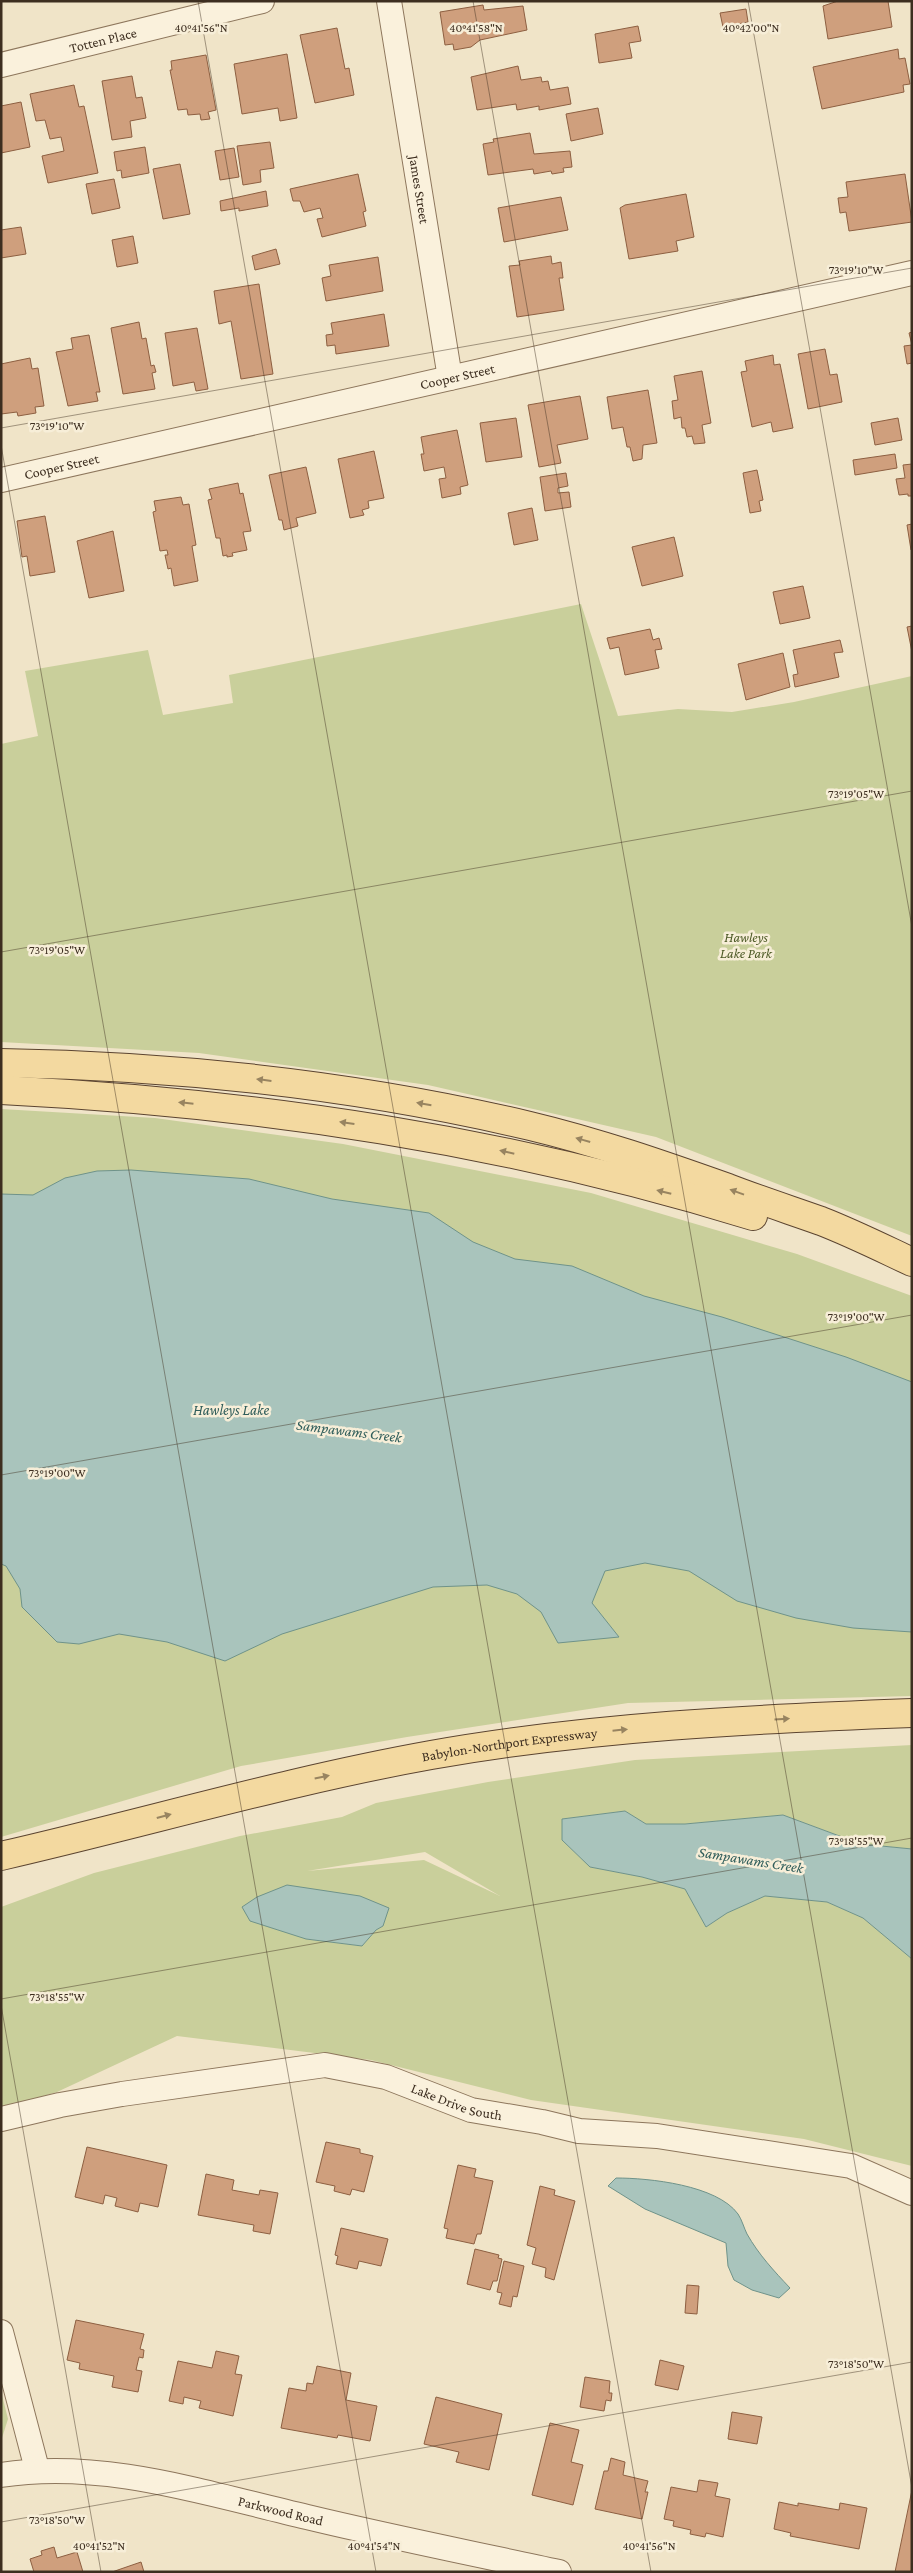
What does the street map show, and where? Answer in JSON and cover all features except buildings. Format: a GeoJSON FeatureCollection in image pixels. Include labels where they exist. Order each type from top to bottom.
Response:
{"type":"FeatureCollection","features":[{"type":"Feature","properties":{"kind":"main road"},"geometry":{"type":"LineString","coordinates":[[1,1063],[117,1067],[226,1076],[380,1096],[482,1115],[579,1139],[678,1170],[824,1222],[912,1262]]}},
{"type":"Feature","properties":{"kind":"main road"},"geometry":{"type":"LineString","coordinates":[[1,1090],[174,1102],[292,1115],[473,1145],[723,1206],[912,1267]]}},
{"type":"Feature","properties":{"kind":"main road","name":"Babylon-Northport Expressway"},"geometry":{"type":"LineString","coordinates":[[117,1829],[274,1788],[378,1765],[484,1746],[663,1726],[912,1713]]}},
{"type":"Feature","properties":{"kind":"main road"},"geometry":{"type":"LineString","coordinates":[[1,1856],[117,1829]]}},
{"type":"Feature","properties":{"kind":"main road"},"geometry":{"type":"LineString","coordinates":[[1,1872],[117,1829]]}},
{"type":"Feature","properties":{"kind":"street","name":"Totten Place"},"geometry":{"type":"LineString","coordinates":[[1,65],[262,1]]}},
{"type":"Feature","properties":{"kind":"street","name":"James Street"},"geometry":{"type":"LineString","coordinates":[[388,1],[450,378]]}},
{"type":"Feature","properties":{"kind":"street","name":"Cooper Street"},"geometry":{"type":"LineString","coordinates":[[1,480],[912,273]]}},
{"type":"Feature","properties":{"kind":"street","name":"Lake Drive South"},"geometry":{"type":"LineString","coordinates":[[1,2119],[60,2105],[122,2094],[326,2065],[386,2077],[471,2110],[542,2122],[579,2131],[657,2136],[851,2166],[912,2192]]}},
{"type":"Feature","properties":{"kind":"street"},"geometry":{"type":"LineString","coordinates":[[1,2332],[37,2469]]}},
{"type":"Feature","properties":{"kind":"street","name":"Parkwood Road"},"geometry":{"type":"LineString","coordinates":[[1,2474],[37,2469],[107,2473],[175,2486],[367,2531],[559,2572]]}},
{"type":"Feature","properties":{"kind":"green space","name":"Hawleys Lake Park"},"geometry":{"type":"Polygon","coordinates":[[[581,604],[618,716],[678,709],[732,712],[794,702],[912,676],[912,1236],[656,1137],[428,1085],[199,1053],[1,1042],[1,744],[38,736],[25,671],[148,650],[163,715],[233,703],[229,675],[581,604]]]}},
{"type":"Feature","properties":{"kind":"green space","name":"Hawleys Lake"},"geometry":{"type":"Polygon","coordinates":[[[1,1109],[155,1118],[343,1144],[591,1193],[797,1254],[912,1296],[912,1696],[628,1703],[407,1737],[241,1766],[1,1837],[1,1109]]]}},
{"type":"Feature","properties":{"kind":"green space"},"geometry":{"type":"Polygon","coordinates":[[[912,1745],[912,1849],[861,1844],[783,1815],[685,1824],[646,1824],[625,1811],[562,1819],[562,1840],[590,1867],[642,1877],[685,1889],[706,1927],[727,1913],[765,1896],[827,1902],[863,1918],[912,1959],[912,2166],[804,2139],[531,2100],[371,2060],[177,2036],[57,2092],[1,2109],[1,1907],[94,1873],[240,1836],[342,1817],[376,1803],[488,1782],[635,1760],[912,1745]],[[425,1852],[307,1871],[424,1860],[500,1896],[425,1852]],[[383,1926],[306,1939],[362,1946],[376,1930],[383,1926]]]}},
{"type":"Feature","properties":{"kind":"green space"},"geometry":{"type":"Polygon","coordinates":[[[1,2391],[8,2419],[1,2441],[1,2391]]]}},
{"type":"Feature","properties":{"kind":"water","name":"Hawleys Lake"},"geometry":{"type":"Polygon","coordinates":[[[131,1170],[249,1179],[332,1199],[429,1213],[473,1242],[515,1259],[572,1266],[644,1296],[722,1317],[846,1357],[912,1382],[912,1632],[853,1628],[796,1618],[737,1601],[689,1571],[645,1563],[605,1571],[592,1603],[619,1637],[558,1643],[541,1612],[517,1594],[487,1585],[433,1587],[282,1634],[225,1661],[167,1642],[119,1634],[79,1644],[57,1642],[22,1607],[20,1589],[6,1566],[1,1564],[1,1194],[33,1195],[65,1178],[97,1171],[131,1170]]]}},
{"type":"Feature","properties":{"kind":"water","name":"Sampawams Creek"},"geometry":{"type":"Polygon","coordinates":[[[625,1811],[646,1824],[685,1824],[783,1815],[861,1844],[912,1849],[912,1959],[863,1918],[827,1902],[765,1896],[727,1913],[706,1927],[685,1889],[642,1877],[590,1867],[562,1840],[562,1819],[625,1811]]]}},
{"type":"Feature","properties":{"kind":"water"},"geometry":{"type":"Polygon","coordinates":[[[287,1885],[360,1896],[389,1908],[383,1926],[376,1930],[362,1946],[306,1939],[250,1921],[242,1907],[257,1897],[287,1885]]]}},
{"type":"Feature","properties":{"kind":"water"},"geometry":{"type":"Polygon","coordinates":[[[616,2178],[682,2185],[715,2196],[728,2204],[738,2214],[747,2234],[757,2249],[790,2288],[779,2298],[752,2290],[734,2280],[728,2266],[726,2243],[645,2209],[608,2186],[616,2178]]]}}]}
